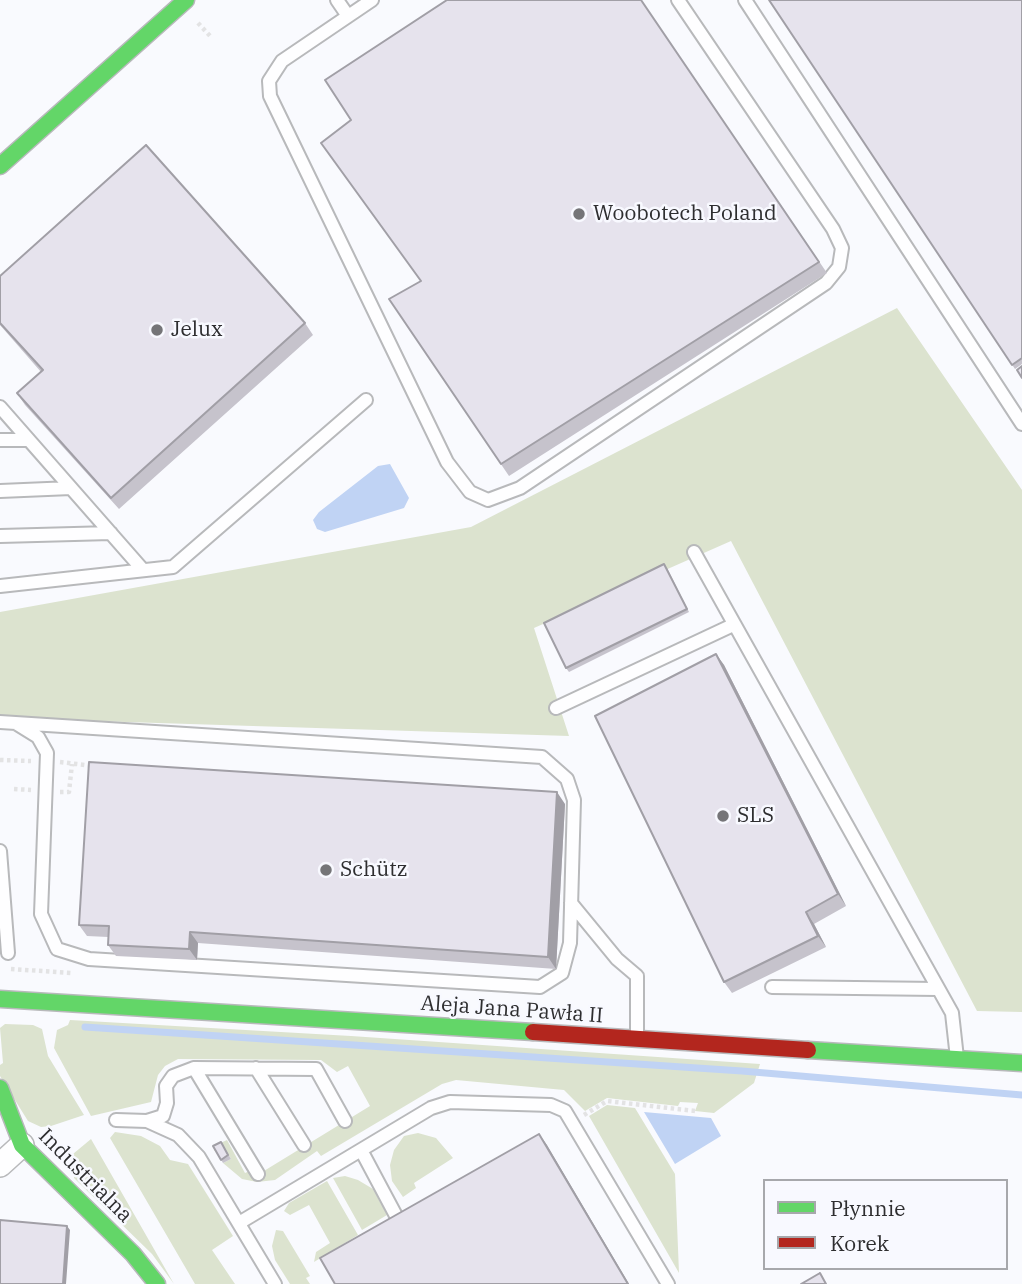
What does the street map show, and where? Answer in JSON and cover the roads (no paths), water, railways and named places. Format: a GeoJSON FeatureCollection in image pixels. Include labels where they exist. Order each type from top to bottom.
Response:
{"type":"FeatureCollection","features":[{"type":"Feature","properties":{"kind":"street"},"geometry":{"type":"LineString","coordinates":[[0,166],[186,0]]}},
{"type":"Feature","properties":{"kind":"street","name":"Aleja Jana Pawła II"},"geometry":{"type":"LineString","coordinates":[[0,999],[1022,1063]]}},
{"type":"Feature","properties":{"kind":"street","name":"Industrialna"},"geometry":{"type":"LineString","coordinates":[[0,1088],[22,1145],[133,1254],[157,1284]]}},
{"type":"Feature","properties":{"kind":"street"},"geometry":{"type":"LineString","coordinates":[[0,1165],[22,1145]]}},
{"type":"Feature","properties":{"kind":"lane"},"geometry":{"type":"LineString","coordinates":[[337,0],[348,16]]}},
{"type":"Feature","properties":{"kind":"lane"},"geometry":{"type":"LineString","coordinates":[[372,0],[282,61],[269,81],[270,96],[447,462],[470,492],[488,500],[509,495],[531,481],[826,283],[839,267],[842,248],[833,229],[678,0]]}},
{"type":"Feature","properties":{"kind":"lane"},"geometry":{"type":"LineString","coordinates":[[746,0],[1022,424]]}},
{"type":"Feature","properties":{"kind":"lane"},"geometry":{"type":"LineString","coordinates":[[0,586],[173,567],[366,400]]}},
{"type":"Feature","properties":{"kind":"lane"},"geometry":{"type":"LineString","coordinates":[[0,407],[143,570]]}},
{"type":"Feature","properties":{"kind":"lane"},"geometry":{"type":"LineString","coordinates":[[0,440],[29,440]]}},
{"type":"Feature","properties":{"kind":"lane"},"geometry":{"type":"LineString","coordinates":[[0,491],[71,488]]}},
{"type":"Feature","properties":{"kind":"lane"},"geometry":{"type":"LineString","coordinates":[[0,537],[111,533]]}},
{"type":"Feature","properties":{"kind":"lane"},"geometry":{"type":"LineString","coordinates":[[694,552],[939,989],[951,1013],[957,1058]]}},
{"type":"Feature","properties":{"kind":"lane"},"geometry":{"type":"LineString","coordinates":[[556,708],[733,625]]}},
{"type":"Feature","properties":{"kind":"lane"},"geometry":{"type":"LineString","coordinates":[[0,722],[542,757],[567,779],[574,800],[570,943],[562,973],[540,987],[89,958],[57,949],[41,914],[47,752],[38,737],[17,724]]}},
{"type":"Feature","properties":{"kind":"lane"},"geometry":{"type":"LineString","coordinates":[[0,851],[8,953]]}},
{"type":"Feature","properties":{"kind":"lane"},"geometry":{"type":"LineString","coordinates":[[571,903],[617,959],[637,976],[637,1039]]}},
{"type":"Feature","properties":{"kind":"lane"},"geometry":{"type":"LineString","coordinates":[[772,988],[939,989]]}},
{"type":"Feature","properties":{"kind":"lane"},"geometry":{"type":"LineString","coordinates":[[194,1068],[258,1174]]}},
{"type":"Feature","properties":{"kind":"lane"},"geometry":{"type":"LineString","coordinates":[[116,1120],[146,1121],[163,1116],[167,1103],[166,1086],[173,1076],[194,1068],[257,1068],[316,1069],[345,1121]]}},
{"type":"Feature","properties":{"kind":"lane"},"geometry":{"type":"LineString","coordinates":[[257,1068],[304,1145]]}},
{"type":"Feature","properties":{"kind":"lane"},"geometry":{"type":"LineString","coordinates":[[239,1223],[431,1108],[450,1102],[551,1105],[565,1111],[668,1284]]}},
{"type":"Feature","properties":{"kind":"lane"},"geometry":{"type":"LineString","coordinates":[[146,1121],[178,1135],[199,1157],[275,1284]]}},
{"type":"Feature","properties":{"kind":"lane"},"geometry":{"type":"LineString","coordinates":[[361,1150],[402,1227]]}},
{"type":"Feature","properties":{"kind":"water"},"geometry":{"type":"Polygon","coordinates":[[[390,464],[409,498],[404,508],[325,532],[317,529],[313,520],[319,512],[378,466],[390,464]]]}},
{"type":"Feature","properties":{"kind":"water"},"geometry":{"type":"Polygon","coordinates":[[[644,1112],[711,1118],[721,1136],[675,1164],[644,1112]]]}},
{"type":"Feature","properties":{"kind":"waterway"},"geometry":{"type":"LineString","coordinates":[[85,1027],[742,1071],[1022,1095]]}},
{"type":"Feature","properties":{"kind":"place","name":"Woobotech Poland"},"geometry":{"type":"Point","coordinates":[579,214]}},
{"type":"Feature","properties":{"kind":"place","name":"Jelux"},"geometry":{"type":"Point","coordinates":[157,330]}},
{"type":"Feature","properties":{"kind":"place","name":"SLS"},"geometry":{"type":"Point","coordinates":[723,816]}},
{"type":"Feature","properties":{"kind":"place","name":"Schütz"},"geometry":{"type":"Point","coordinates":[326,870]}}]}
